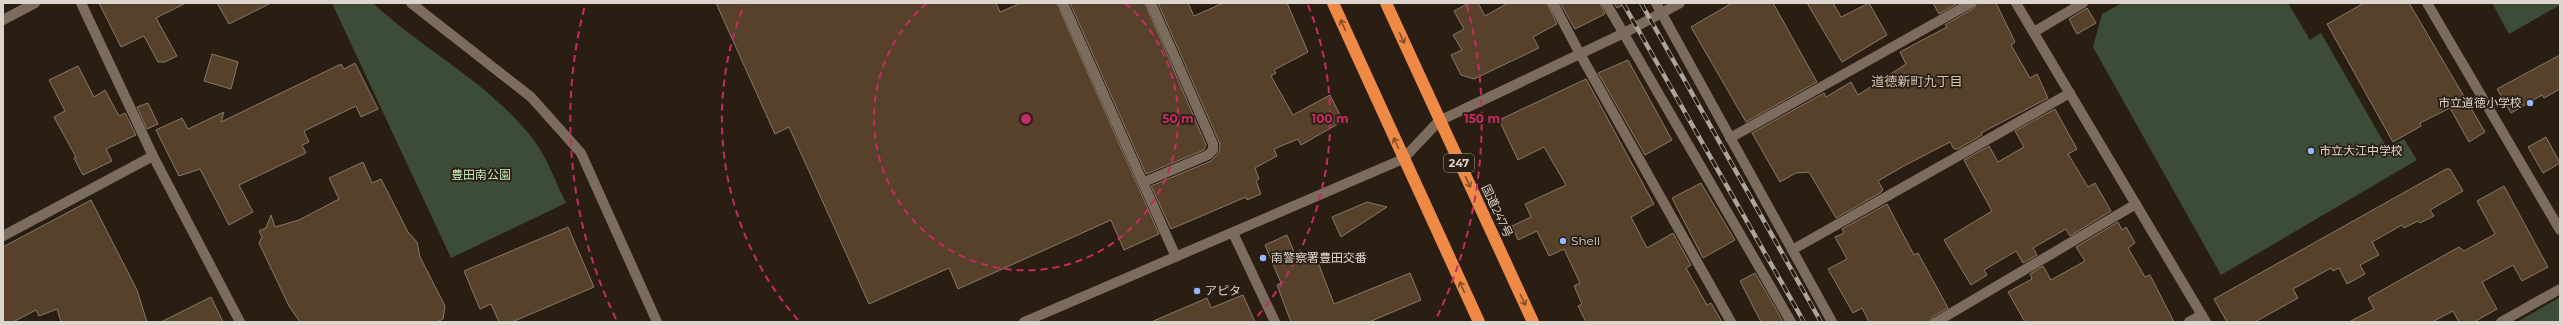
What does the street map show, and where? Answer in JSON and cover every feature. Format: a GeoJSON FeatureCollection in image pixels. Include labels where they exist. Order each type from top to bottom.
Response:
{"type":"FeatureCollection","features":[{"type":"Feature","properties":{"kind":"highway"},"geometry":{"type":"LineString","coordinates":[[1333,3],[1403,159],[1479,322]]}},
{"type":"Feature","properties":{"kind":"highway","name":"国道247号"},"geometry":{"type":"LineString","coordinates":[[1386,3],[1439,121],[1533,322]]}},
{"type":"Feature","properties":{"kind":"street"},"geometry":{"type":"LineString","coordinates":[[3,20],[35,3]]}},
{"type":"Feature","properties":{"kind":"street"},"geometry":{"type":"LineString","coordinates":[[81,3],[153,156],[240,322]]}},
{"type":"Feature","properties":{"kind":"street"},"geometry":{"type":"LineString","coordinates":[[411,3],[531,97],[581,153],[657,322]]}},
{"type":"Feature","properties":{"kind":"street"},"geometry":{"type":"LineString","coordinates":[[1063,3],[1144,182],[1176,257]]}},
{"type":"Feature","properties":{"kind":"street"},"geometry":{"type":"LineString","coordinates":[[1144,182],[1208,155],[1213,150],[1213,144],[1151,3]]}},
{"type":"Feature","properties":{"kind":"street"},"geometry":{"type":"LineString","coordinates":[[1554,3],[1580,54],[1730,322]]}},
{"type":"Feature","properties":{"kind":"street"},"geometry":{"type":"LineString","coordinates":[[1606,3],[1791,322]]}},
{"type":"Feature","properties":{"kind":"street"},"geometry":{"type":"LineString","coordinates":[[1656,3],[1832,322]]}},
{"type":"Feature","properties":{"kind":"street"},"geometry":{"type":"LineString","coordinates":[[1024,322],[1403,159],[1439,121],[1624,33],[1680,3]]}},
{"type":"Feature","properties":{"kind":"street"},"geometry":{"type":"LineString","coordinates":[[1730,138],[1971,3]]}},
{"type":"Feature","properties":{"kind":"street"},"geometry":{"type":"LineString","coordinates":[[2016,3],[2204,318],[2189,322]]}},
{"type":"Feature","properties":{"kind":"street"},"geometry":{"type":"LineString","coordinates":[[2034,32],[2083,3]]}},
{"type":"Feature","properties":{"kind":"street"},"geometry":{"type":"LineString","coordinates":[[2427,3],[2560,230]]}},
{"type":"Feature","properties":{"kind":"street"},"geometry":{"type":"LineString","coordinates":[[1792,250],[2070,93]]}},
{"type":"Feature","properties":{"kind":"street"},"geometry":{"type":"LineString","coordinates":[[3,236],[153,156]]}},
{"type":"Feature","properties":{"kind":"street"},"geometry":{"type":"LineString","coordinates":[[1936,322],[2136,204]]}},
{"type":"Feature","properties":{"kind":"street"},"geometry":{"type":"LineString","coordinates":[[1233,233],[1275,322]]}},
{"type":"Feature","properties":{"kind":"street"},"geometry":{"type":"LineString","coordinates":[[2501,322],[2560,289]]}},
{"type":"Feature","properties":{"kind":"green space","name":"豊田南公園"},"geometry":{"type":"Polygon","coordinates":[[[332,3],[373,3],[415,38],[481,87],[521,124],[538,146],[566,203],[451,258],[332,3]]]}},
{"type":"Feature","properties":{"kind":"green space"},"geometry":{"type":"Polygon","coordinates":[[[2122,3],[2288,3],[2310,40],[2321,33],[2387,148],[2404,139],[2417,160],[2221,275],[2093,47],[2102,14],[2122,3]]]}},
{"type":"Feature","properties":{"kind":"green space"},"geometry":{"type":"Polygon","coordinates":[[[2492,3],[2560,3],[2560,5],[2509,34],[2492,3]]]}},
{"type":"Feature","properties":{"kind":"green space"},"geometry":{"type":"Polygon","coordinates":[[[2560,297],[2560,322],[2517,322],[2560,297]]]}},
{"type":"Feature","properties":{"kind":"building"},"geometry":{"type":"Polygon","coordinates":[[[99,3],[186,3],[156,18],[177,56],[165,62],[158,62],[144,36],[121,47],[99,3]]]}},
{"type":"Feature","properties":{"kind":"building"},"geometry":{"type":"Polygon","coordinates":[[[217,3],[271,3],[229,24],[217,3]]]}},
{"type":"Feature","properties":{"kind":"building"},"geometry":{"type":"Polygon","coordinates":[[[716,3],[996,3],[1000,12],[1021,3],[1057,3],[1159,234],[1124,250],[1111,220],[958,289],[949,268],[869,304],[789,127],[775,134],[716,3]]]}},
{"type":"Feature","properties":{"kind":"building"},"geometry":{"type":"Polygon","coordinates":[[[1070,3],[1145,3],[1206,145],[1204,150],[1146,174],[1070,3]]]}},
{"type":"Feature","properties":{"kind":"building"},"geometry":{"type":"Polygon","coordinates":[[[1158,3],[1188,3],[1194,16],[1223,3],[1287,3],[1308,52],[1274,70],[1276,73],[1271,76],[1293,115],[1330,95],[1343,121],[1301,145],[1298,139],[1274,149],[1277,156],[1255,168],[1259,179],[1256,181],[1261,194],[1247,200],[1246,197],[1171,229],[1151,186],[1211,161],[1219,153],[1220,144],[1158,3]]]}},
{"type":"Feature","properties":{"kind":"building"},"geometry":{"type":"Polygon","coordinates":[[[1469,3],[1478,3],[1485,16],[1508,3],[1547,3],[1557,24],[1533,37],[1539,48],[1474,79],[1461,75],[1451,55],[1462,50],[1453,35],[1464,29],[1454,11],[1469,3]]]}},
{"type":"Feature","properties":{"kind":"building"},"geometry":{"type":"Polygon","coordinates":[[[1560,3],[1600,3],[1605,14],[1575,29],[1560,3]]]}},
{"type":"Feature","properties":{"kind":"building"},"geometry":{"type":"Polygon","coordinates":[[[1614,3],[1627,3],[1617,8],[1614,3]]]}},
{"type":"Feature","properties":{"kind":"building"},"geometry":{"type":"Polygon","coordinates":[[[1732,3],[1773,3],[1817,82],[1746,122],[1691,27],[1732,3]]]}},
{"type":"Feature","properties":{"kind":"building"},"geometry":{"type":"Polygon","coordinates":[[[1807,3],[1833,3],[1841,17],[1869,3],[1887,35],[1842,62],[1807,3]]]}},
{"type":"Feature","properties":{"kind":"building"},"geometry":{"type":"Polygon","coordinates":[[[1933,3],[1958,3],[1939,14],[1933,3]]]}},
{"type":"Feature","properties":{"kind":"building"},"geometry":{"type":"Polygon","coordinates":[[[1977,3],[1996,3],[2015,42],[2011,45],[2030,78],[2037,74],[2048,98],[1981,133],[1982,135],[1958,149],[1954,149],[1950,142],[1902,167],[1878,181],[1883,190],[1880,193],[1836,218],[1809,172],[1796,173],[1780,182],[1752,133],[1824,93],[1826,97],[1851,82],[1858,95],[1906,64],[1900,52],[1947,27],[1945,25],[1974,8],[1977,3]]]}},
{"type":"Feature","properties":{"kind":"building"},"geometry":{"type":"Polygon","coordinates":[[[2364,3],[2409,3],[2485,132],[2469,142],[2450,108],[2420,123],[2421,126],[2393,142],[2327,24],[2364,3]]]}},
{"type":"Feature","properties":{"kind":"building"},"geometry":{"type":"Polygon","coordinates":[[[2087,8],[2096,23],[2077,34],[2069,19],[2087,8]]]}},
{"type":"Feature","properties":{"kind":"building"},"geometry":{"type":"Polygon","coordinates":[[[212,54],[238,62],[231,89],[204,81],[212,54]]]}},
{"type":"Feature","properties":{"kind":"building"},"geometry":{"type":"Polygon","coordinates":[[[2560,55],[2560,89],[2544,98],[2542,95],[2511,113],[2497,89],[2560,55]]]}},
{"type":"Feature","properties":{"kind":"building"},"geometry":{"type":"Polygon","coordinates":[[[1628,60],[1672,140],[1645,155],[1598,73],[1628,60]]]}},
{"type":"Feature","properties":{"kind":"building"},"geometry":{"type":"Polygon","coordinates":[[[355,63],[378,109],[361,117],[356,106],[304,131],[309,142],[302,145],[306,153],[239,185],[253,212],[229,225],[200,169],[179,176],[156,130],[182,118],[188,129],[224,112],[221,122],[341,64],[344,69],[355,63]]]}},
{"type":"Feature","properties":{"kind":"building"},"geometry":{"type":"Polygon","coordinates":[[[78,66],[94,97],[105,90],[119,116],[125,113],[136,135],[106,149],[112,161],[83,175],[74,158],[76,157],[54,117],[65,111],[49,80],[78,66]]]}},
{"type":"Feature","properties":{"kind":"building"},"geometry":{"type":"Polygon","coordinates":[[[1586,79],[1654,204],[1631,217],[1647,248],[1673,233],[1691,265],[1686,268],[1707,305],[1711,303],[1722,322],[1586,322],[1578,306],[1582,304],[1574,286],[1580,283],[1564,249],[1549,256],[1537,231],[1518,240],[1512,226],[1531,217],[1525,204],[1566,185],[1544,147],[1518,160],[1499,120],[1586,79]]]}},
{"type":"Feature","properties":{"kind":"building"},"geometry":{"type":"Polygon","coordinates":[[[148,103],[158,124],[147,129],[137,107],[148,103]]]}},
{"type":"Feature","properties":{"kind":"building"},"geometry":{"type":"Polygon","coordinates":[[[2055,109],[2077,149],[2068,154],[2088,187],[2095,183],[2111,211],[2070,236],[2066,229],[2033,248],[2037,255],[2023,263],[2016,251],[1984,270],[1987,275],[1971,285],[1944,240],[1992,211],[1964,160],[1989,146],[1998,162],[2024,147],[2015,131],[2055,109]]]}},
{"type":"Feature","properties":{"kind":"building"},"geometry":{"type":"Polygon","coordinates":[[[2546,137],[2560,163],[2543,173],[2528,147],[2546,137]]]}},
{"type":"Feature","properties":{"kind":"building"},"geometry":{"type":"Polygon","coordinates":[[[363,162],[372,183],[381,179],[408,232],[417,242],[420,257],[445,306],[443,319],[437,322],[300,322],[289,306],[259,243],[262,237],[259,231],[266,228],[271,215],[275,227],[299,220],[339,199],[329,178],[363,162]]]}},
{"type":"Feature","properties":{"kind":"building"},"geometry":{"type":"Polygon","coordinates":[[[2446,169],[2450,169],[2463,191],[2430,210],[2434,216],[2420,223],[2418,221],[2404,228],[2402,225],[2372,242],[2379,255],[2360,265],[2365,274],[2347,284],[2339,268],[2333,271],[2331,268],[2293,289],[2298,298],[2255,322],[2227,322],[2214,299],[2446,169]]]}},
{"type":"Feature","properties":{"kind":"building"},"geometry":{"type":"Polygon","coordinates":[[[1701,183],[1735,240],[1703,258],[1672,198],[1701,183]]]}},
{"type":"Feature","properties":{"kind":"building"},"geometry":{"type":"Polygon","coordinates":[[[2504,186],[2548,267],[2522,281],[2513,265],[2482,282],[2497,309],[2474,322],[2459,322],[2453,311],[2432,322],[2349,322],[2374,309],[2368,298],[2459,247],[2464,251],[2495,234],[2477,201],[2504,186]]]}},
{"type":"Feature","properties":{"kind":"building"},"geometry":{"type":"Polygon","coordinates":[[[91,200],[137,290],[147,322],[61,322],[57,309],[39,316],[36,310],[13,322],[3,322],[3,247],[91,200]]]}},
{"type":"Feature","properties":{"kind":"building"},"geometry":{"type":"Polygon","coordinates":[[[1367,202],[1387,207],[1341,237],[1332,217],[1367,202]]]}},
{"type":"Feature","properties":{"kind":"building"},"geometry":{"type":"Polygon","coordinates":[[[1887,204],[1914,255],[1918,253],[1948,308],[1932,317],[1930,322],[1869,322],[1862,308],[1853,313],[1828,269],[1847,259],[1835,237],[1844,233],[1842,229],[1887,204]]]}},
{"type":"Feature","properties":{"kind":"building"},"geometry":{"type":"Polygon","coordinates":[[[2118,222],[2122,230],[2126,227],[2135,243],[2128,248],[2145,277],[2150,275],[2174,322],[2025,322],[2008,292],[2032,279],[2030,274],[2043,266],[2051,280],[2085,261],[2076,247],[2118,222]]]}},
{"type":"Feature","properties":{"kind":"building"},"geometry":{"type":"Polygon","coordinates":[[[568,227],[594,287],[512,322],[499,322],[491,304],[480,309],[464,271],[568,227]]]}},
{"type":"Feature","properties":{"kind":"building"},"geometry":{"type":"Polygon","coordinates":[[[1287,235],[1299,264],[1316,257],[1334,304],[1410,273],[1421,300],[1369,322],[1291,322],[1277,285],[1281,283],[1265,245],[1287,235]]]}},
{"type":"Feature","properties":{"kind":"building"},"geometry":{"type":"Polygon","coordinates":[[[1755,273],[1783,322],[1761,322],[1740,281],[1755,273]]]}},
{"type":"Feature","properties":{"kind":"building"},"geometry":{"type":"Polygon","coordinates":[[[1243,295],[1255,322],[1151,322],[1207,298],[1211,308],[1243,295]]]}},
{"type":"Feature","properties":{"kind":"building"},"geometry":{"type":"Polygon","coordinates":[[[211,297],[223,322],[161,322],[211,297]]]}},
{"type":"Feature","properties":{"kind":"railway"},"geometry":{"type":"LineString","coordinates":[[1623,3],[1804,322]]}},
{"type":"Feature","properties":{"kind":"railway"},"geometry":{"type":"LineString","coordinates":[[1641,3],[1821,322]]}},
{"type":"Feature","properties":{"kind":"place","name":"市立道徳小学校"},"geometry":{"type":"Point","coordinates":[2530,103]}},
{"type":"Feature","properties":{"kind":"place","name":"市立大江中学校"},"geometry":{"type":"Point","coordinates":[2311,151]}},
{"type":"Feature","properties":{"kind":"place","name":"Shell"},"geometry":{"type":"Point","coordinates":[1563,241]}},
{"type":"Feature","properties":{"kind":"place","name":"南警察署豊田交番"},"geometry":{"type":"Point","coordinates":[1263,258]}},
{"type":"Feature","properties":{"kind":"place","name":"アピタ"},"geometry":{"type":"Point","coordinates":[1197,291]}},
{"type":"Feature","properties":{"kind":"district","name":"道徳新町九丁目"},"geometry":{"type":"Point","coordinates":[1917,81]}}]}
